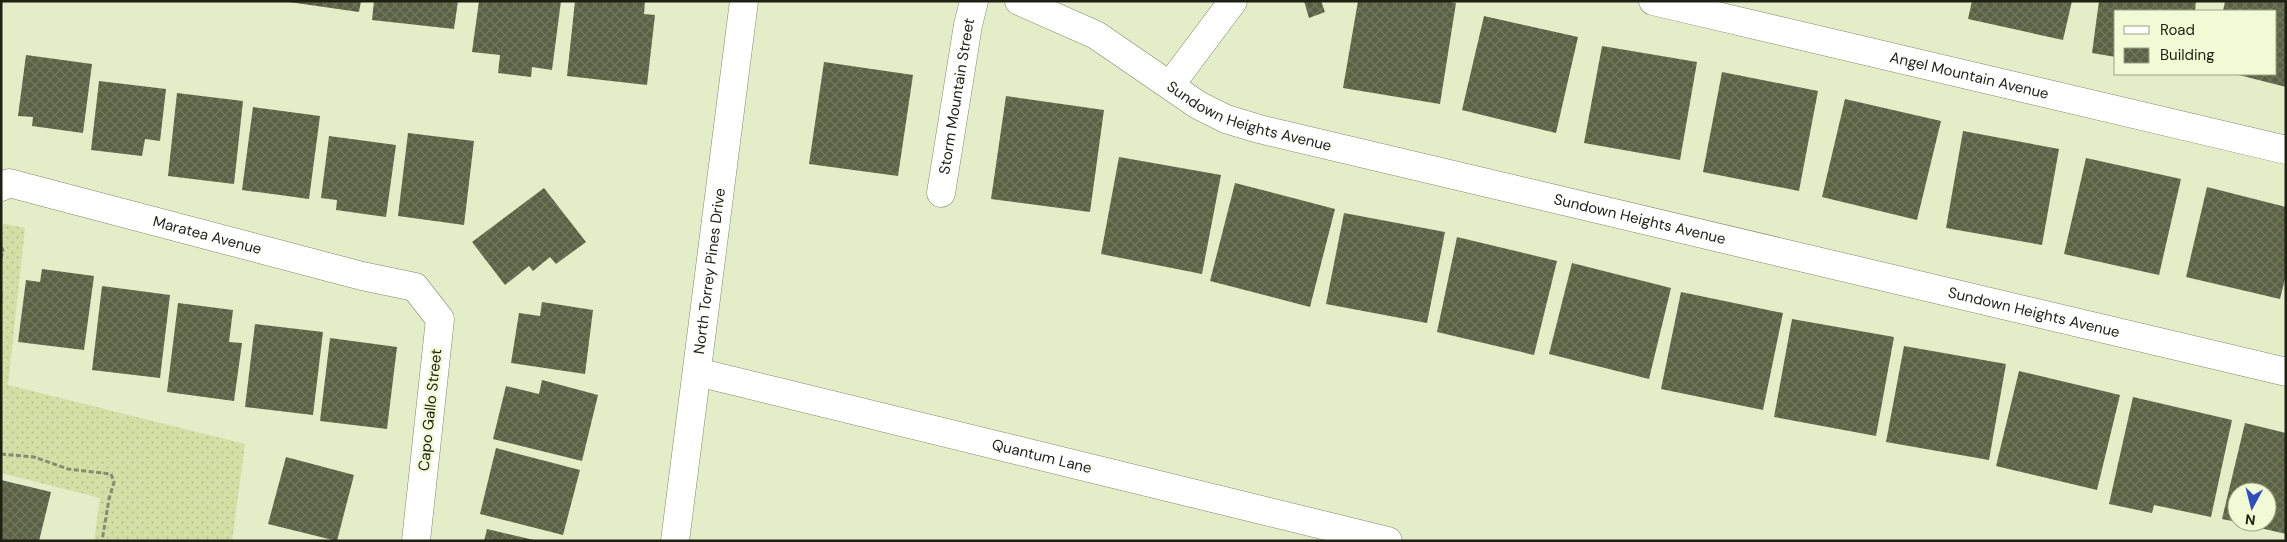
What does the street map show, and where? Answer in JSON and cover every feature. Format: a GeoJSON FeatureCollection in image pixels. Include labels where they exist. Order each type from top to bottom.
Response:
{"type":"FeatureCollection","features":[{"type":"Feature","properties":{"kind":"street","name":"North Torrey Pines Drive"},"geometry":{"type":"LineString","coordinates":[[676,541],[744,1]]}},
{"type":"Feature","properties":{"kind":"street","name":"Storm Mountain Street"},"geometry":{"type":"LineString","coordinates":[[941,194],[968,26],[974,1]]}},
{"type":"Feature","properties":{"kind":"street","name":"Sundown Heights Avenue"},"geometry":{"type":"LineString","coordinates":[[1019,1],[1096,35],[1198,105],[1226,119],[1259,129],[2286,372]]}},
{"type":"Feature","properties":{"kind":"street"},"geometry":{"type":"LineString","coordinates":[[1170,84],[1233,1]]}},
{"type":"Feature","properties":{"kind":"street","name":"Angel Mountain Avenue"},"geometry":{"type":"LineString","coordinates":[[1653,1],[2286,150]]}},
{"type":"Feature","properties":{"kind":"street","name":"Maratea Avenue"},"geometry":{"type":"LineString","coordinates":[[1,187],[9,183],[362,276],[415,287]]}},
{"type":"Feature","properties":{"kind":"street","name":"Capo Gallo Street"},"geometry":{"type":"LineString","coordinates":[[415,287],[440,319],[416,541]]}},
{"type":"Feature","properties":{"kind":"street","name":"Quantum Lane"},"geometry":{"type":"LineString","coordinates":[[697,372],[1388,541]]}},
{"type":"Feature","properties":{"kind":"path"},"geometry":{"type":"LineString","coordinates":[[1,247],[3,250],[1,258]]}},
{"type":"Feature","properties":{"kind":"path"},"geometry":{"type":"LineString","coordinates":[[1,293],[1,304]]}},
{"type":"Feature","properties":{"kind":"path"},"geometry":{"type":"LineString","coordinates":[[1,454],[34,457],[68,469],[111,474],[114,482],[109,499],[102,541]]}},
{"type":"Feature","properties":{"kind":"green space"},"geometry":{"type":"Polygon","coordinates":[[[1,225],[25,228],[8,385],[245,444],[232,541],[94,541],[100,498],[1,473],[1,225]]]}},
{"type":"Feature","properties":{"kind":"building"},"geometry":{"type":"Polygon","coordinates":[[[282,1],[361,1],[359,12],[282,1]]]}},
{"type":"Feature","properties":{"kind":"building"},"geometry":{"type":"Polygon","coordinates":[[[374,1],[458,1],[454,29],[372,20],[374,1]]]}},
{"type":"Feature","properties":{"kind":"building"},"geometry":{"type":"Polygon","coordinates":[[[479,1],[561,1],[552,70],[532,67],[531,77],[498,73],[500,55],[472,52],[479,1]]]}},
{"type":"Feature","properties":{"kind":"building"},"geometry":{"type":"Polygon","coordinates":[[[575,1],[645,1],[644,14],[655,15],[647,85],[567,76],[575,1]]]}},
{"type":"Feature","properties":{"kind":"building"},"geometry":{"type":"Polygon","coordinates":[[[1304,1],[1321,1],[1325,12],[1309,18],[1304,1]]]}},
{"type":"Feature","properties":{"kind":"building"},"geometry":{"type":"Polygon","coordinates":[[[1358,1],[1444,1],[1456,3],[1440,104],[1343,88],[1358,1]]]}},
{"type":"Feature","properties":{"kind":"building"},"geometry":{"type":"Polygon","coordinates":[[[1972,1],[2072,1],[2063,40],[1968,19],[1972,1]]]}},
{"type":"Feature","properties":{"kind":"building"},"geometry":{"type":"Polygon","coordinates":[[[2099,1],[2196,1],[2195,10],[2114,10],[2114,57],[2092,53],[2099,1]]]}},
{"type":"Feature","properties":{"kind":"building"},"geometry":{"type":"Polygon","coordinates":[[[2225,1],[2286,1],[2286,87],[2239,75],[2277,75],[2277,10],[2223,10],[2225,1]]]}},
{"type":"Feature","properties":{"kind":"building"},"geometry":{"type":"Polygon","coordinates":[[[1484,16],[1578,37],[1556,133],[1462,110],[1484,16]]]}},
{"type":"Feature","properties":{"kind":"building"},"geometry":{"type":"Polygon","coordinates":[[[1602,46],[1697,62],[1680,160],[1584,143],[1602,46]]]}},
{"type":"Feature","properties":{"kind":"building"},"geometry":{"type":"Polygon","coordinates":[[[26,55],[92,64],[83,133],[32,126],[33,117],[18,116],[26,55]]]}},
{"type":"Feature","properties":{"kind":"building"},"geometry":{"type":"Polygon","coordinates":[[[824,62],[913,75],[898,176],[809,164],[824,62]]]}},
{"type":"Feature","properties":{"kind":"building"},"geometry":{"type":"Polygon","coordinates":[[[1722,72],[1818,91],[1799,191],[1703,172],[1722,72]]]}},
{"type":"Feature","properties":{"kind":"building"},"geometry":{"type":"Polygon","coordinates":[[[99,81],[166,89],[160,141],[145,139],[142,156],[91,150],[99,81]]]}},
{"type":"Feature","properties":{"kind":"building"},"geometry":{"type":"Polygon","coordinates":[[[177,93],[243,101],[234,184],[168,176],[177,93]]]}},
{"type":"Feature","properties":{"kind":"building"},"geometry":{"type":"Polygon","coordinates":[[[1006,96],[1104,110],[1090,212],[991,199],[1006,96]]]}},
{"type":"Feature","properties":{"kind":"building"},"geometry":{"type":"Polygon","coordinates":[[[1845,99],[1941,121],[1917,220],[1822,197],[1845,99]]]}},
{"type":"Feature","properties":{"kind":"building"},"geometry":{"type":"Polygon","coordinates":[[[253,107],[320,116],[309,199],[242,190],[253,107]]]}},
{"type":"Feature","properties":{"kind":"building"},"geometry":{"type":"Polygon","coordinates":[[[1963,131],[2059,149],[2042,245],[1946,228],[1963,131]]]}},
{"type":"Feature","properties":{"kind":"building"},"geometry":{"type":"Polygon","coordinates":[[[408,133],[474,141],[464,225],[398,216],[408,133]]]}},
{"type":"Feature","properties":{"kind":"building"},"geometry":{"type":"Polygon","coordinates":[[[329,136],[396,145],[386,217],[336,210],[337,200],[321,198],[329,136]]]}},
{"type":"Feature","properties":{"kind":"building"},"geometry":{"type":"Polygon","coordinates":[[[1119,157],[1221,175],[1202,274],[1101,254],[1119,157]]]}},
{"type":"Feature","properties":{"kind":"building"},"geometry":{"type":"Polygon","coordinates":[[[2086,158],[2181,179],[2159,275],[2064,254],[2086,158]]]}},
{"type":"Feature","properties":{"kind":"building"},"geometry":{"type":"Polygon","coordinates":[[[1235,183],[1335,209],[1310,307],[1210,281],[1235,183]]]}},
{"type":"Feature","properties":{"kind":"building"},"geometry":{"type":"Polygon","coordinates":[[[2207,187],[2286,207],[2286,275],[2280,299],[2186,277],[2207,187]]]}},
{"type":"Feature","properties":{"kind":"building"},"geometry":{"type":"Polygon","coordinates":[[[544,188],[586,242],[556,264],[550,257],[533,271],[529,266],[505,285],[472,242],[544,188]]]}},
{"type":"Feature","properties":{"kind":"building"},"geometry":{"type":"Polygon","coordinates":[[[1344,213],[1445,232],[1427,323],[1326,304],[1344,213]]]}},
{"type":"Feature","properties":{"kind":"building"},"geometry":{"type":"Polygon","coordinates":[[[1457,237],[1557,261],[1534,355],[1437,332],[1457,237]]]}},
{"type":"Feature","properties":{"kind":"building"},"geometry":{"type":"Polygon","coordinates":[[[1572,263],[1671,288],[1649,379],[1549,354],[1572,263]]]}},
{"type":"Feature","properties":{"kind":"building"},"geometry":{"type":"Polygon","coordinates":[[[42,269],[94,276],[84,350],[18,342],[26,280],[40,282],[42,269]]]}},
{"type":"Feature","properties":{"kind":"building"},"geometry":{"type":"Polygon","coordinates":[[[102,286],[170,295],[160,378],[92,370],[102,286]]]}},
{"type":"Feature","properties":{"kind":"building"},"geometry":{"type":"Polygon","coordinates":[[[1681,292],[1783,313],[1763,410],[1661,389],[1681,292]]]}},
{"type":"Feature","properties":{"kind":"building"},"geometry":{"type":"Polygon","coordinates":[[[542,302],[593,310],[585,374],[511,363],[519,313],[540,316],[542,302]]]}},
{"type":"Feature","properties":{"kind":"building"},"geometry":{"type":"Polygon","coordinates":[[[178,303],[233,310],[229,342],[242,343],[234,401],[167,392],[178,303]]]}},
{"type":"Feature","properties":{"kind":"building"},"geometry":{"type":"Polygon","coordinates":[[[1792,319],[1894,337],[1876,436],[1774,417],[1792,319]]]}},
{"type":"Feature","properties":{"kind":"building"},"geometry":{"type":"Polygon","coordinates":[[[255,324],[323,332],[313,415],[245,407],[255,324]]]}},
{"type":"Feature","properties":{"kind":"building"},"geometry":{"type":"Polygon","coordinates":[[[330,338],[397,347],[387,429],[320,421],[330,338]]]}},
{"type":"Feature","properties":{"kind":"building"},"geometry":{"type":"Polygon","coordinates":[[[1904,346],[2006,364],[1989,460],[1886,442],[1904,346]]]}},
{"type":"Feature","properties":{"kind":"building"},"geometry":{"type":"Polygon","coordinates":[[[2019,371],[2120,395],[2097,490],[1996,466],[2019,371]]]}},
{"type":"Feature","properties":{"kind":"building"},"geometry":{"type":"Polygon","coordinates":[[[542,380],[598,395],[582,461],[493,439],[506,386],[539,394],[542,380]]]}},
{"type":"Feature","properties":{"kind":"building"},"geometry":{"type":"Polygon","coordinates":[[[2133,397],[2232,420],[2211,517],[2154,505],[2152,513],[2109,504],[2133,397]]]}},
{"type":"Feature","properties":{"kind":"building"},"geometry":{"type":"Polygon","coordinates":[[[2245,423],[2286,433],[2286,534],[2277,532],[2277,482],[2231,482],[2245,423]]]}},
{"type":"Feature","properties":{"kind":"building"},"geometry":{"type":"Polygon","coordinates":[[[496,448],[580,470],[563,535],[480,514],[496,448]]]}},
{"type":"Feature","properties":{"kind":"building"},"geometry":{"type":"Polygon","coordinates":[[[286,457],[354,475],[337,541],[268,524],[286,457]]]}},
{"type":"Feature","properties":{"kind":"building"},"geometry":{"type":"Polygon","coordinates":[[[1,480],[51,492],[39,541],[1,541],[1,480]]]}},
{"type":"Feature","properties":{"kind":"building"},"geometry":{"type":"Polygon","coordinates":[[[2227,498],[2227,520],[2222,519],[2227,498]]]}},
{"type":"Feature","properties":{"kind":"building"},"geometry":{"type":"Polygon","coordinates":[[[487,529],[534,540],[534,541],[484,541],[487,529]]]}}]}
